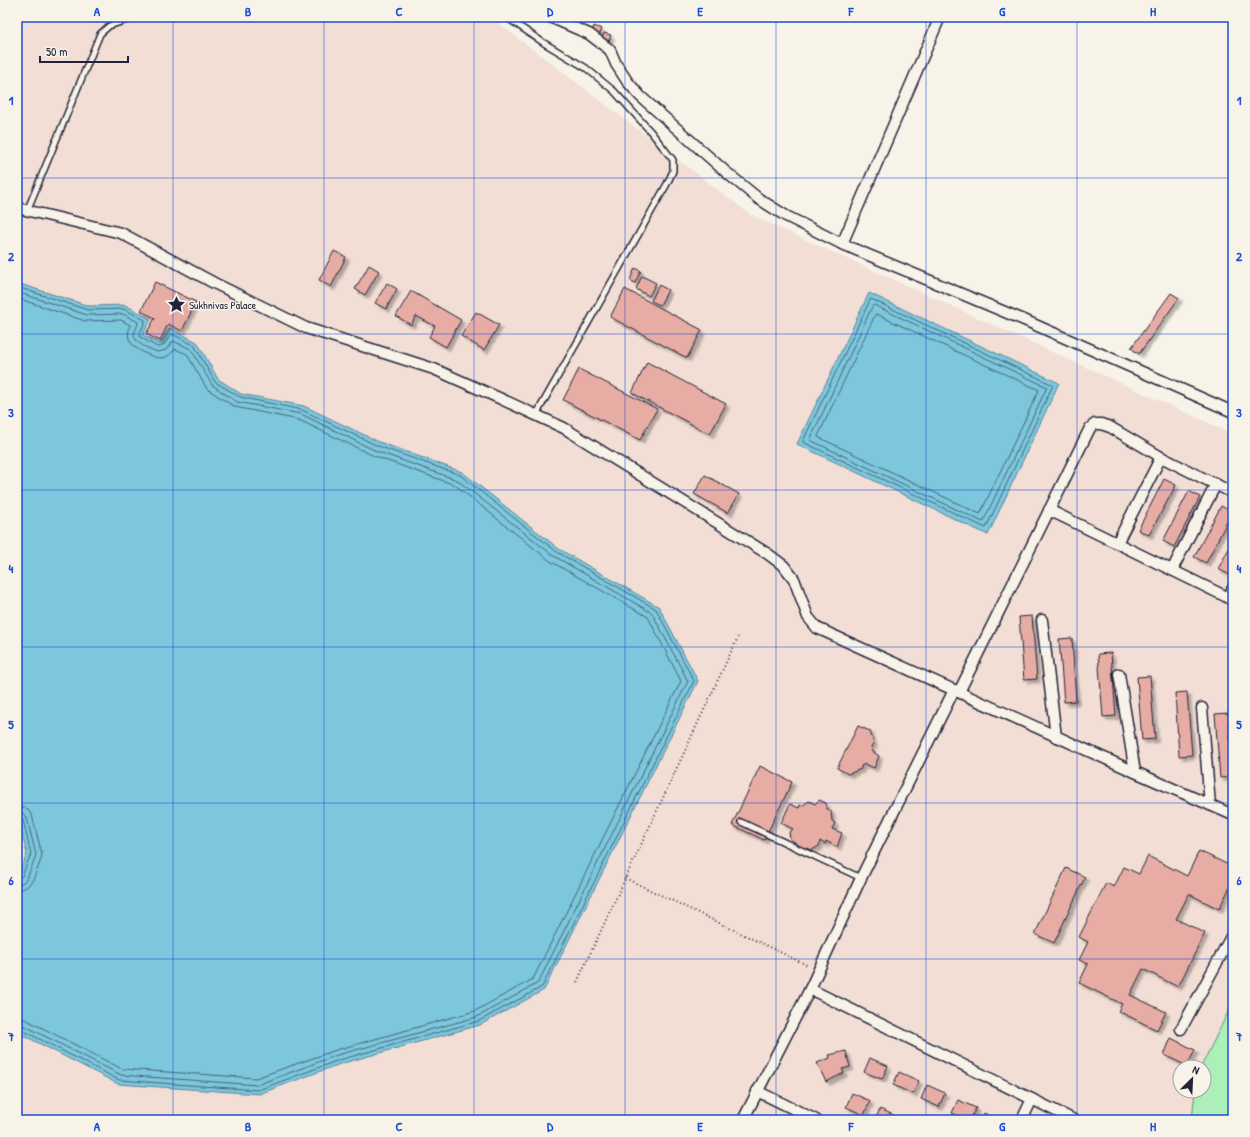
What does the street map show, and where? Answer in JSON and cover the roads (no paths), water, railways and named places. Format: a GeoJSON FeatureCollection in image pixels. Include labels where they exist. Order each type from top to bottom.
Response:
{"type":"FeatureCollection","features":[{"type":"Feature","properties":{"kind":"street"},"geometry":{"type":"LineString","coordinates":[[550,17],[589,34],[610,50],[616,64],[627,81],[640,96],[727,173],[759,199],[786,216],[842,244],[1024,320],[1233,412]]}},
{"type":"Feature","properties":{"kind":"street"},"geometry":{"type":"LineString","coordinates":[[842,244],[940,17]]}},
{"type":"Feature","properties":{"kind":"street"},"geometry":{"type":"LineString","coordinates":[[22,209],[121,233],[214,283],[306,328],[434,369],[564,428],[768,554],[784,566],[794,578],[808,617],[817,628],[1056,737],[1233,815]]}},
{"type":"Feature","properties":{"kind":"street"},"geometry":{"type":"LineString","coordinates":[[743,1120],[819,971],[861,878],[1090,428],[1095,424],[1110,427],[1161,457],[1233,493]]}},
{"type":"Feature","properties":{"kind":"street"},"geometry":{"type":"LineString","coordinates":[[1117,543],[1161,457]]}},
{"type":"Feature","properties":{"kind":"street"},"geometry":{"type":"LineString","coordinates":[[1172,570],[1216,484]]}},
{"type":"Feature","properties":{"kind":"street"},"geometry":{"type":"LineString","coordinates":[[1049,510],[1231,599],[1233,588]]}},
{"type":"Feature","properties":{"kind":"street"},"geometry":{"type":"LineString","coordinates":[[1042,620],[1056,737]]}},
{"type":"Feature","properties":{"kind":"street"},"geometry":{"type":"LineString","coordinates":[[1119,674],[1134,772]]}},
{"type":"Feature","properties":{"kind":"street"},"geometry":{"type":"LineString","coordinates":[[1202,708],[1210,805]]}},
{"type":"Feature","properties":{"kind":"street"},"geometry":{"type":"LineString","coordinates":[[1181,1029],[1233,933]]}},
{"type":"Feature","properties":{"kind":"street"},"geometry":{"type":"LineString","coordinates":[[810,989],[1074,1120]]}},
{"type":"Feature","properties":{"kind":"street"},"geometry":{"type":"LineString","coordinates":[[757,1091],[816,1120]]}},
{"type":"Feature","properties":{"kind":"street"},"geometry":{"type":"LineString","coordinates":[[1022,1120],[1032,1099]]}},
{"type":"Feature","properties":{"kind":"lane"},"geometry":{"type":"LineString","coordinates":[[22,209],[100,34],[109,26],[136,17]]}},
{"type":"Feature","properties":{"kind":"lane"},"geometry":{"type":"LineString","coordinates":[[506,17],[544,44],[586,68],[614,91],[651,132],[673,160],[673,171],[667,184],[536,415]]}},
{"type":"Feature","properties":{"kind":"lane"},"geometry":{"type":"LineString","coordinates":[[741,822],[861,878]]}},
{"type":"Feature","properties":{"kind":"water"},"geometry":{"type":"Polygon","coordinates":[[[17,283],[89,306],[125,305],[151,319],[143,335],[160,344],[170,328],[197,342],[218,379],[241,394],[304,406],[379,442],[462,472],[559,549],[659,607],[698,681],[544,990],[480,1025],[340,1064],[259,1094],[118,1084],[17,1032],[17,879],[27,854],[17,814],[17,283]]]}},
{"type":"Feature","properties":{"kind":"water"},"geometry":{"type":"Polygon","coordinates":[[[869,293],[1059,383],[988,535],[797,444],[869,293]]]}},
{"type":"Feature","properties":{"kind":"place","name":"Sukhnivas Palace"},"geometry":{"type":"Point","coordinates":[176,305]}}]}
